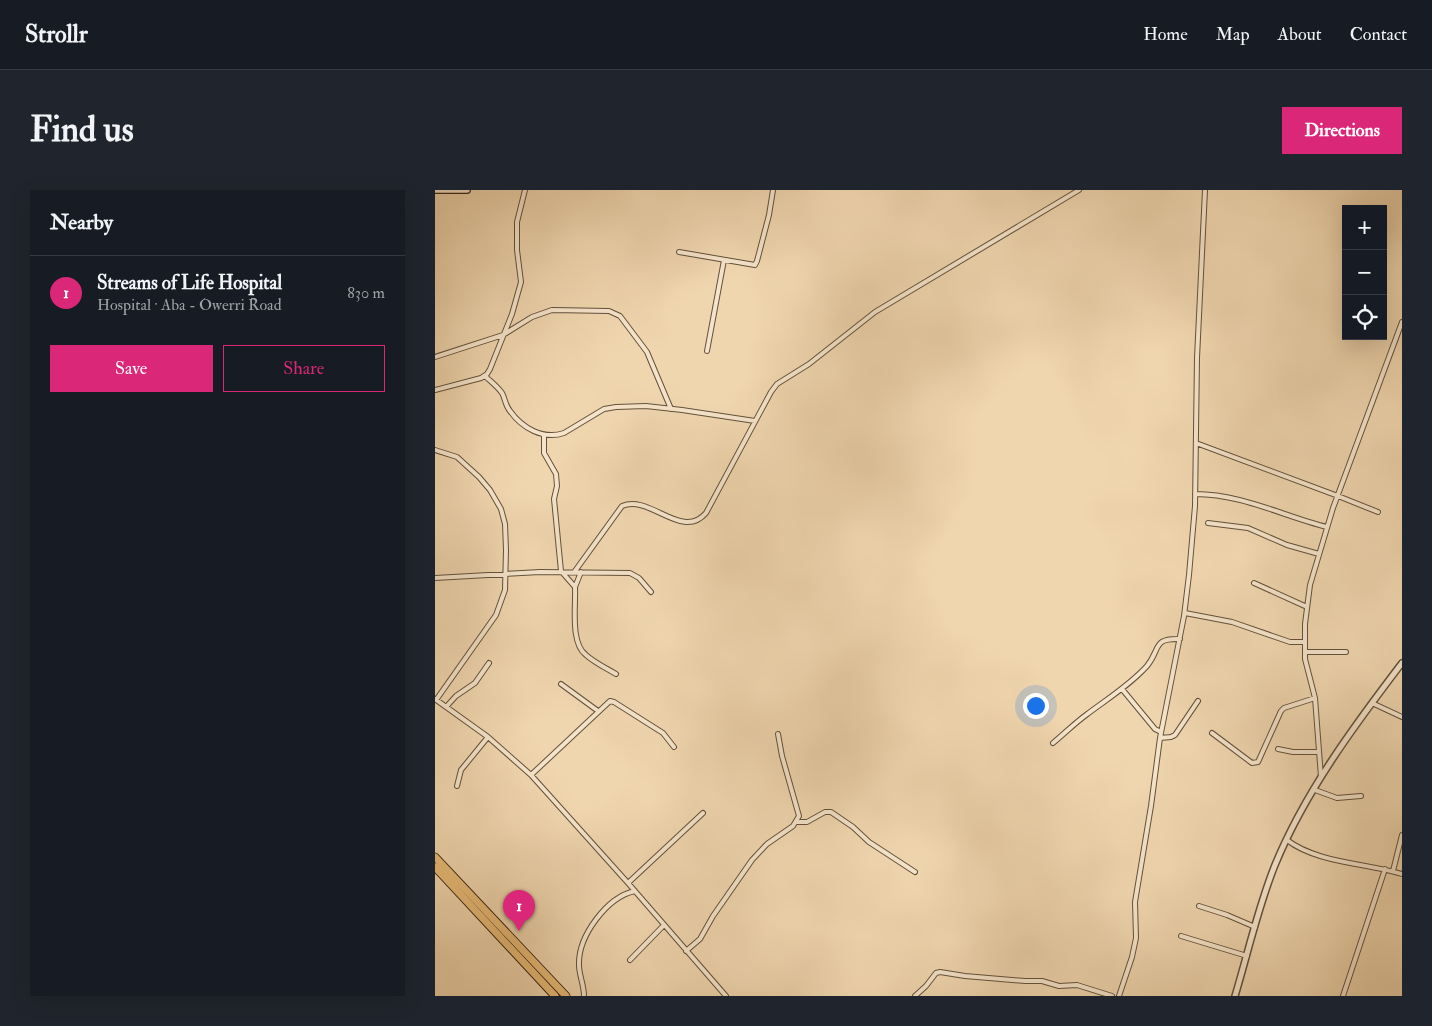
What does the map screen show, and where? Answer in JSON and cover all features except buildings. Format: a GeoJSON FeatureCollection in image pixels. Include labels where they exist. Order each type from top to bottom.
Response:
{"type":"FeatureCollection","features":[{"type":"Feature","properties":{"kind":"highway"},"geometry":{"type":"LineString","coordinates":[[435,857],[566,996]]}},
{"type":"Feature","properties":{"kind":"highway"},"geometry":{"type":"LineString","coordinates":[[435,867],[555,996]]}},
{"type":"Feature","properties":{"kind":"main road"},"geometry":{"type":"LineString","coordinates":[[435,190],[467,190]]}},
{"type":"Feature","properties":{"kind":"street"},"geometry":{"type":"LineString","coordinates":[[435,390],[485,376],[489,369],[512,314],[521,282],[517,250],[517,222],[525,190]]}},
{"type":"Feature","properties":{"kind":"street"},"geometry":{"type":"LineString","coordinates":[[679,252],[755,265],[769,215],[773,190]]}},
{"type":"Feature","properties":{"kind":"street"},"geometry":{"type":"LineString","coordinates":[[575,571],[622,506],[629,503],[643,505],[685,523],[701,519],[707,513],[755,421],[777,384],[809,364],[875,312],[1079,190]]}},
{"type":"Feature","properties":{"kind":"street"},"geometry":{"type":"LineString","coordinates":[[1119,996],[1132,957],[1136,938],[1135,902],[1154,788],[1161,732],[1185,613],[1195,494],[1201,256],[1205,190]]}},
{"type":"Feature","properties":{"kind":"street"},"geometry":{"type":"LineString","coordinates":[[707,351],[724,260]]}},
{"type":"Feature","properties":{"kind":"street"},"geometry":{"type":"LineString","coordinates":[[435,357],[503,335],[532,317],[552,310],[609,311],[620,316],[647,352],[671,409]]}},
{"type":"Feature","properties":{"kind":"street"},"geometry":{"type":"LineString","coordinates":[[1321,779],[1315,698],[1305,659],[1310,584],[1327,527],[1402,322]]}},
{"type":"Feature","properties":{"kind":"street"},"geometry":{"type":"LineString","coordinates":[[485,376],[501,392],[510,412],[527,427],[544,436],[564,434],[605,409],[617,407],[646,406],[755,421]]}},
{"type":"Feature","properties":{"kind":"street"},"geometry":{"type":"LineString","coordinates":[[544,436],[544,453],[556,474],[557,486],[554,499],[561,571],[575,587]]}},
{"type":"Feature","properties":{"kind":"street"},"geometry":{"type":"LineString","coordinates":[[1196,443],[1378,512]]}},
{"type":"Feature","properties":{"kind":"street"},"geometry":{"type":"LineString","coordinates":[[435,450],[457,458],[479,477],[490,490],[501,510],[505,524],[506,574],[505,590],[496,615],[436,700],[489,737],[531,775],[726,996]]}},
{"type":"Feature","properties":{"kind":"street"},"geometry":{"type":"LineString","coordinates":[[1195,494],[1211,494],[1240,499],[1327,527]]}},
{"type":"Feature","properties":{"kind":"street"},"geometry":{"type":"LineString","coordinates":[[1208,523],[1248,528],[1287,545],[1319,554]]}},
{"type":"Feature","properties":{"kind":"street"},"geometry":{"type":"LineString","coordinates":[[435,578],[561,571],[630,573],[639,578],[651,592]]}},
{"type":"Feature","properties":{"kind":"street"},"geometry":{"type":"LineString","coordinates":[[581,572],[575,587],[575,626],[580,650],[586,656],[616,674]]}},
{"type":"Feature","properties":{"kind":"street"},"geometry":{"type":"LineString","coordinates":[[1254,583],[1307,607]]}},
{"type":"Feature","properties":{"kind":"street"},"geometry":{"type":"LineString","coordinates":[[1185,613],[1232,622],[1290,642],[1305,642]]}},
{"type":"Feature","properties":{"kind":"street"},"geometry":{"type":"LineString","coordinates":[[1053,743],[1084,716],[1122,689],[1148,664],[1163,640],[1180,639]]}},
{"type":"Feature","properties":{"kind":"street"},"geometry":{"type":"LineString","coordinates":[[1305,652],[1347,652]]}},
{"type":"Feature","properties":{"kind":"street"},"geometry":{"type":"LineString","coordinates":[[445,707],[475,683],[489,663]]}},
{"type":"Feature","properties":{"kind":"street"},"geometry":{"type":"LineString","coordinates":[[1235,996],[1265,893],[1287,840],[1337,752],[1402,663]]}},
{"type":"Feature","properties":{"kind":"street"},"geometry":{"type":"LineString","coordinates":[[561,684],[598,711]]}},
{"type":"Feature","properties":{"kind":"street"},"geometry":{"type":"LineString","coordinates":[[1122,689],[1155,729],[1161,732]]}},
{"type":"Feature","properties":{"kind":"street"},"geometry":{"type":"LineString","coordinates":[[1212,733],[1255,764],[1258,762],[1281,711],[1284,708],[1315,698]]}},
{"type":"Feature","properties":{"kind":"street"},"geometry":{"type":"LineString","coordinates":[[531,775],[610,701],[615,702],[663,733],[674,747]]}},
{"type":"Feature","properties":{"kind":"street"},"geometry":{"type":"LineString","coordinates":[[1160,738],[1175,735],[1197,701]]}},
{"type":"Feature","properties":{"kind":"street"},"geometry":{"type":"LineString","coordinates":[[1372,703],[1402,717]]}},
{"type":"Feature","properties":{"kind":"street"},"geometry":{"type":"LineString","coordinates":[[686,951],[700,939],[713,916],[760,850],[793,826],[799,816],[784,765],[778,734]]}},
{"type":"Feature","properties":{"kind":"street"},"geometry":{"type":"LineString","coordinates":[[457,786],[461,770],[489,737]]}},
{"type":"Feature","properties":{"kind":"street"},"geometry":{"type":"LineString","coordinates":[[1278,749],[1293,752],[1319,752]]}},
{"type":"Feature","properties":{"kind":"street"},"geometry":{"type":"LineString","coordinates":[[1315,790],[1337,798],[1361,796]]}},
{"type":"Feature","properties":{"kind":"street"},"geometry":{"type":"LineString","coordinates":[[796,822],[807,822],[825,812],[831,812],[853,827],[869,842],[915,872]]}},
{"type":"Feature","properties":{"kind":"street"},"geometry":{"type":"LineString","coordinates":[[628,883],[703,813]]}},
{"type":"Feature","properties":{"kind":"street"},"geometry":{"type":"LineString","coordinates":[[1393,871],[1402,835]]}},
{"type":"Feature","properties":{"kind":"street"},"geometry":{"type":"LineString","coordinates":[[1287,840],[1310,853],[1402,874]]}},
{"type":"Feature","properties":{"kind":"street"},"geometry":{"type":"LineString","coordinates":[[1343,996],[1385,869]]}},
{"type":"Feature","properties":{"kind":"street"},"geometry":{"type":"LineString","coordinates":[[585,996],[579,967],[581,949],[585,940],[606,908],[620,896],[635,891]]}},
{"type":"Feature","properties":{"kind":"street"},"geometry":{"type":"LineString","coordinates":[[1199,906],[1255,927]]}},
{"type":"Feature","properties":{"kind":"street"},"geometry":{"type":"LineString","coordinates":[[630,960],[664,925]]}},
{"type":"Feature","properties":{"kind":"street"},"geometry":{"type":"LineString","coordinates":[[1181,936],[1247,956]]}},
{"type":"Feature","properties":{"kind":"street"},"geometry":{"type":"LineString","coordinates":[[915,996],[927,986],[936,973],[940,972],[965,976],[1042,981],[1059,986],[1077,985],[1113,996]]}},
{"type":"Feature","properties":{"kind":"place","name":"Streams of Life Hospital"},"geometry":{"type":"Point","coordinates":[519,931]}}]}
